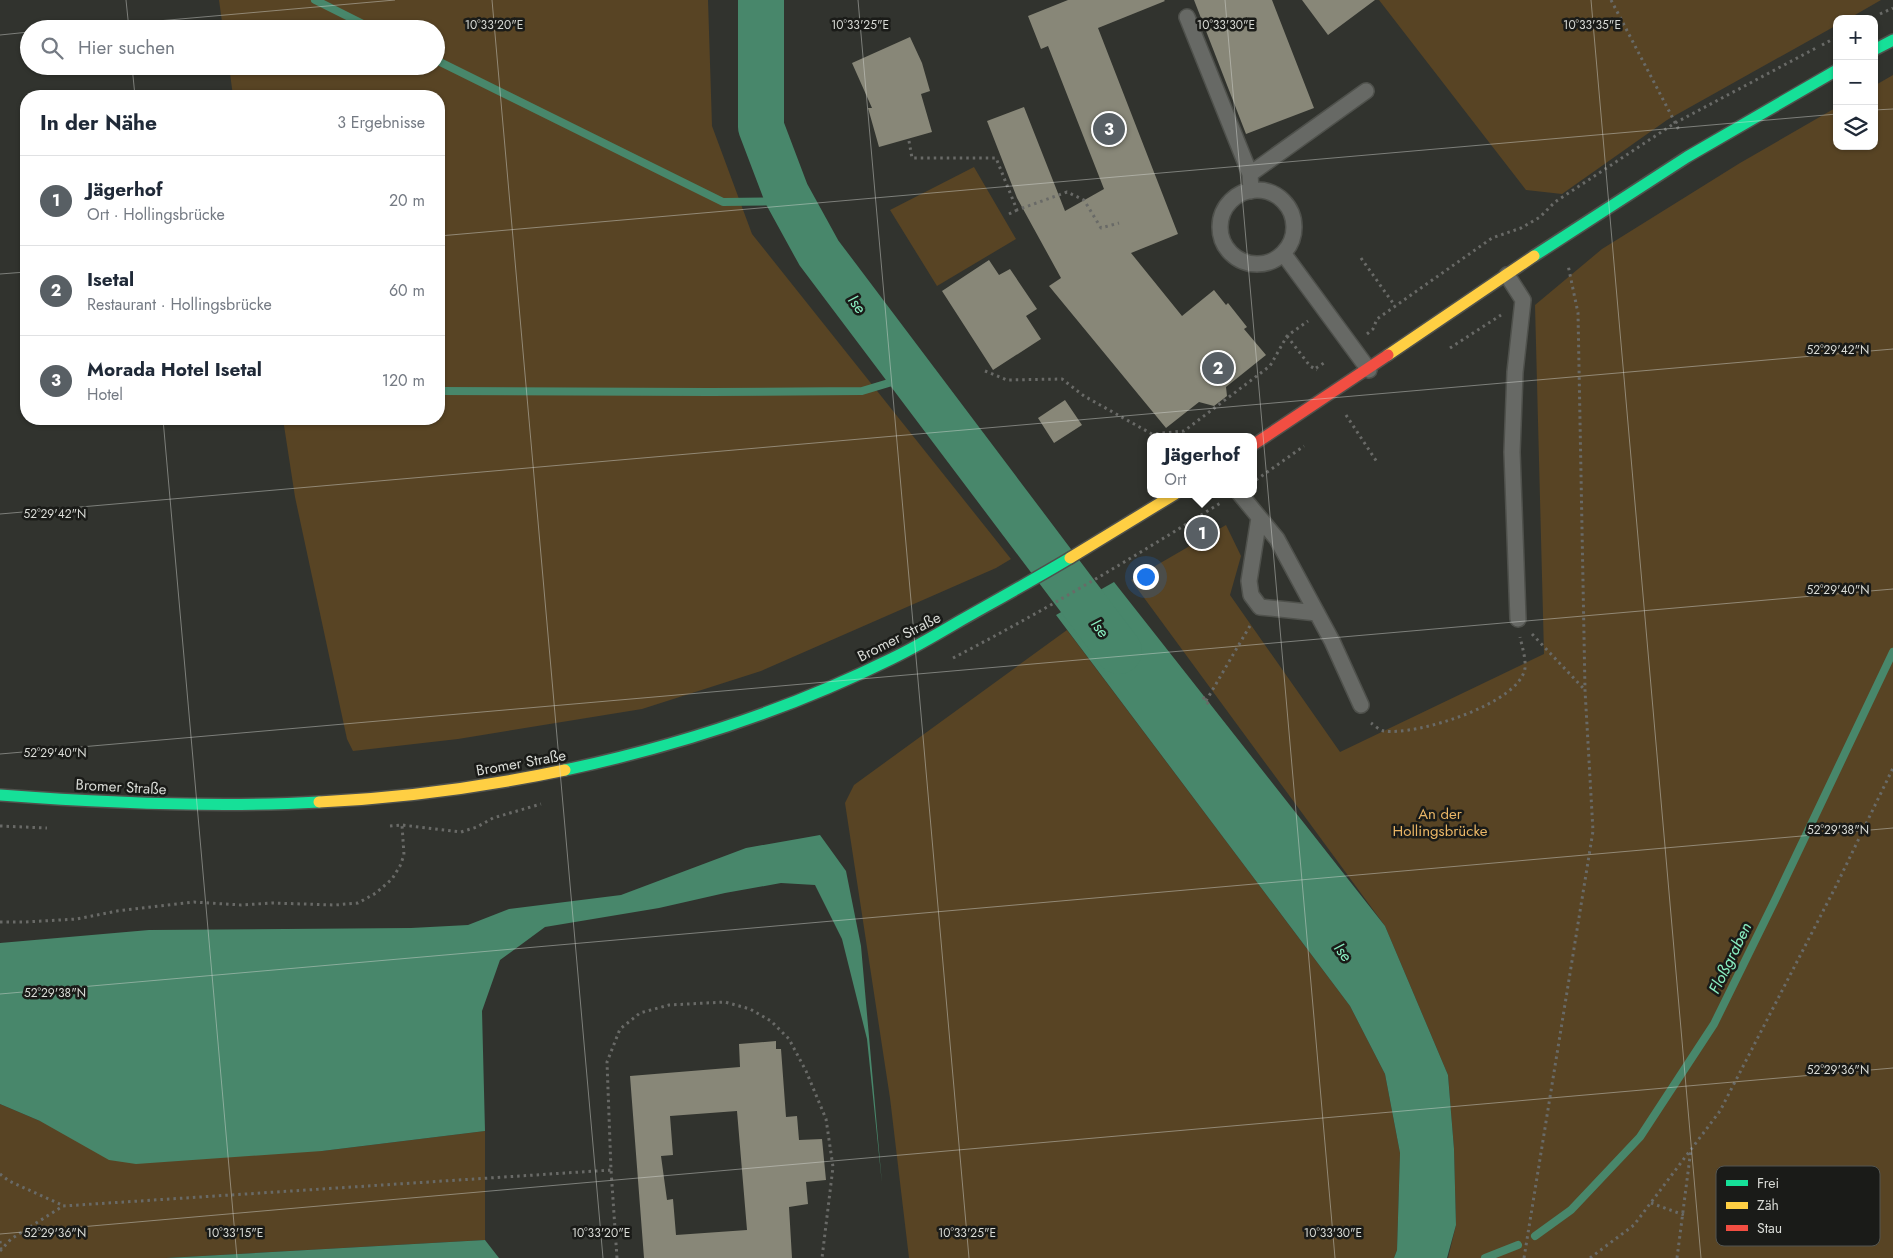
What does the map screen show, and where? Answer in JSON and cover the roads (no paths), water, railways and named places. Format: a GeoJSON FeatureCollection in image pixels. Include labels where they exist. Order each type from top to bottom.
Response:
{"type":"FeatureCollection","features":[{"type":"Feature","properties":{"kind":"main road"},"geometry":{"type":"LineString","coordinates":[[1878,48],[1893,40]]}},
{"type":"Feature","properties":{"kind":"main road"},"geometry":{"type":"LineString","coordinates":[[1257,442],[1693,153],[1833,72]]}},
{"type":"Feature","properties":{"kind":"main road","name":"Bromer Straße"},"geometry":{"type":"LineString","coordinates":[[0,795],[94,802],[186,805],[296,804],[397,797],[506,782],[597,764],[695,737],[791,703],[884,663],[1012,593],[1170,498]]}},
{"type":"Feature","properties":{"kind":"lane"},"geometry":{"type":"LineString","coordinates":[[1187,17],[1250,174],[1251,191]]}},
{"type":"Feature","properties":{"kind":"lane"},"geometry":{"type":"LineString","coordinates":[[1250,174],[1366,91]]}},
{"type":"Feature","properties":{"kind":"lane"},"geometry":{"type":"LineString","coordinates":[[1251,191],[1273,194],[1283,201],[1290,210],[1293,233],[1290,244],[1283,253],[1272,260],[1260,264],[1248,263],[1236,258],[1227,249],[1221,238],[1220,225],[1222,213],[1229,203],[1239,195],[1251,191]]}},
{"type":"Feature","properties":{"kind":"lane"},"geometry":{"type":"LineString","coordinates":[[1283,253],[1368,370]]}},
{"type":"Feature","properties":{"kind":"lane"},"geometry":{"type":"LineString","coordinates":[[1507,275],[1523,300],[1516,372],[1512,452],[1518,620]]}},
{"type":"Feature","properties":{"kind":"lane"},"geometry":{"type":"LineString","coordinates":[[1235,498],[1260,518],[1277,539],[1332,641],[1361,705]]}},
{"type":"Feature","properties":{"kind":"lane"},"geometry":{"type":"LineString","coordinates":[[1260,518],[1250,581],[1251,595],[1260,608],[1317,613]]}},
{"type":"Feature","properties":{"kind":"water"},"geometry":{"type":"Polygon","coordinates":[[[1114,582],[1385,926],[1448,1075],[1454,1149],[1456,1225],[1447,1258],[1394,1258],[1397,1250],[1400,1153],[1385,1074],[1350,1006],[1056,615],[1114,582]]]}},
{"type":"Feature","properties":{"kind":"water"},"geometry":{"type":"Polygon","coordinates":[[[820,835],[846,871],[861,946],[882,1184],[867,1039],[842,939],[815,885],[781,883],[659,908],[545,927],[500,960],[482,1011],[485,1131],[322,1151],[136,1164],[109,1160],[40,1121],[0,1104],[0,943],[149,930],[411,928],[468,925],[509,909],[621,895],[746,848],[820,835]]]}},
{"type":"Feature","properties":{"kind":"water"},"geometry":{"type":"Polygon","coordinates":[[[485,1240],[499,1258],[166,1258],[485,1240]]]}},
{"type":"Feature","properties":{"kind":"waterway"},"geometry":{"type":"LineString","coordinates":[[315,0],[355,20]]}},
{"type":"Feature","properties":{"kind":"waterway","name":"Ise"},"geometry":{"type":"LineString","coordinates":[[761,0],[761,127],[786,193],[819,253],[1119,651]]}},
{"type":"Feature","properties":{"kind":"waterway"},"geometry":{"type":"LineString","coordinates":[[445,64],[723,202],[790,201]]}},
{"type":"Feature","properties":{"kind":"waterway"},"geometry":{"type":"LineString","coordinates":[[445,391],[862,391],[912,376]]}},
{"type":"Feature","properties":{"kind":"waterway","name":"Floßgraben"},"geometry":{"type":"LineString","coordinates":[[1535,1236],[1571,1210],[1640,1137],[1714,1024],[1893,652]]}},
{"type":"Feature","properties":{"kind":"waterway","name":"Floßgraben"},"geometry":{"type":"LineString","coordinates":[[1485,1258],[1518,1245]]}},
{"type":"Feature","properties":{"kind":"place","name":"Morada Hotel Isetal"},"geometry":{"type":"Point","coordinates":[1109,129]}},
{"type":"Feature","properties":{"kind":"place","name":"Isetal"},"geometry":{"type":"Point","coordinates":[1218,368]}},
{"type":"Feature","properties":{"kind":"place","name":"Jägerhof"},"geometry":{"type":"Point","coordinates":[1202,533]}},
{"type":"Feature","properties":{"kind":"park label","name":"An der Hollingsbrücke"},"geometry":{"type":"Point","coordinates":[1440,822]}}]}
